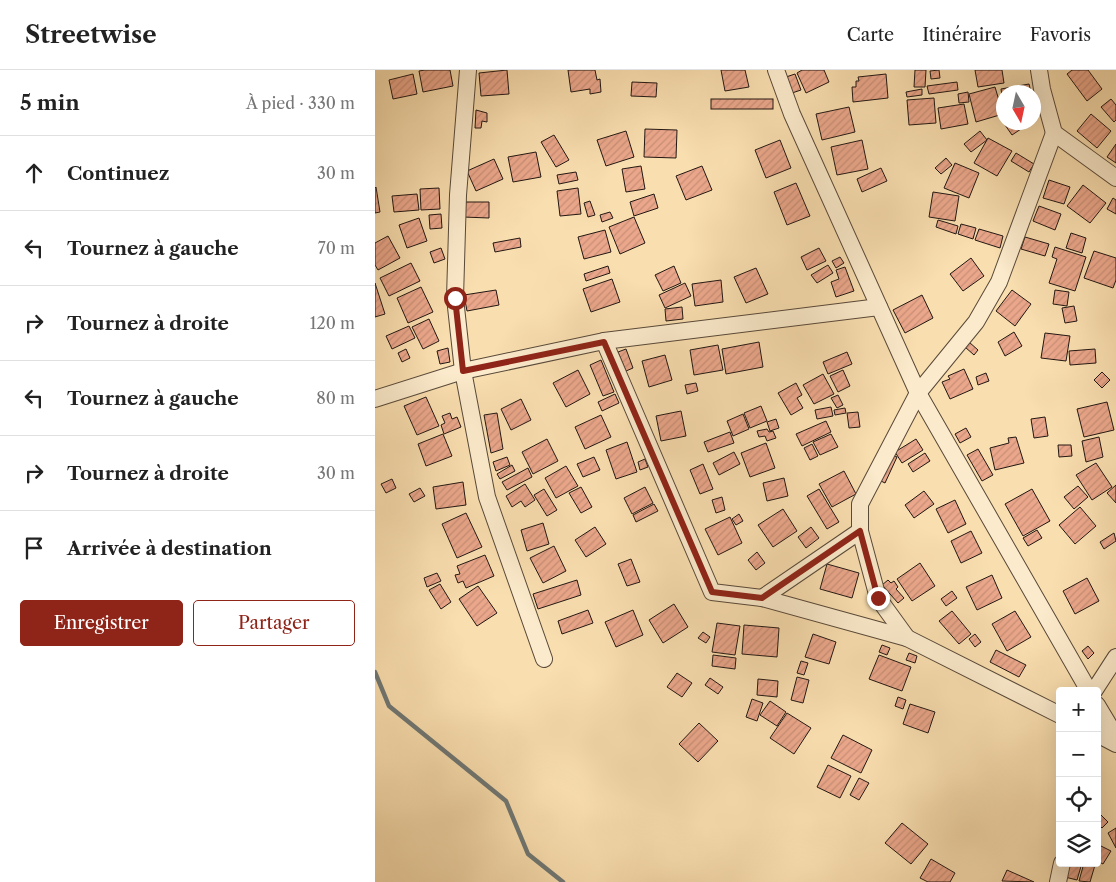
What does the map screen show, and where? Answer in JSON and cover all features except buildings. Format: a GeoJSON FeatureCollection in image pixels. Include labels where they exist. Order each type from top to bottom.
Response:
{"type":"FeatureCollection","features":[{"type":"Feature","properties":{"kind":"street"},"geometry":{"type":"LineString","coordinates":[[468,70],[458,195],[455,298],[463,371],[487,498],[544,659]]}},
{"type":"Feature","properties":{"kind":"street"},"geometry":{"type":"LineString","coordinates":[[776,70],[792,114],[918,393],[1087,687]]}},
{"type":"Feature","properties":{"kind":"street"},"geometry":{"type":"LineString","coordinates":[[907,638],[878,598],[860,531],[860,504],[918,393],[976,322],[999,282],[1054,132],[1042,89],[1039,70]]}},
{"type":"Feature","properties":{"kind":"street"},"geometry":{"type":"LineString","coordinates":[[1054,132],[1116,178]]}},
{"type":"Feature","properties":{"kind":"street"},"geometry":{"type":"LineString","coordinates":[[375,399],[463,371],[604,342],[879,307]]}},
{"type":"Feature","properties":{"kind":"street"},"geometry":{"type":"LineString","coordinates":[[604,342],[712,592],[762,598],[907,638],[1056,713]]}},
{"type":"Feature","properties":{"kind":"street"},"geometry":{"type":"LineString","coordinates":[[762,598],[860,531]]}},
{"type":"Feature","properties":{"kind":"street"},"geometry":{"type":"LineString","coordinates":[[1096,687],[1116,657]]}},
{"type":"Feature","properties":{"kind":"street"},"geometry":{"type":"LineString","coordinates":[[1101,712],[1116,738]]}},
{"type":"Feature","properties":{"kind":"street"},"geometry":{"type":"LineString","coordinates":[[1101,736],[1116,744]]}},
{"type":"Feature","properties":{"kind":"street"},"geometry":{"type":"LineString","coordinates":[[1058,882],[1061,867]]}},
{"type":"Feature","properties":{"kind":"waterway"},"geometry":{"type":"LineString","coordinates":[[375,672],[389,706],[506,801],[528,854],[563,882]]}},
{"type":"Feature","properties":{"kind":"route"},"geometry":{"type":"LineString","coordinates":[[455,298],[463,371],[604,342],[712,592],[762,598],[860,531],[878,598]]}}]}
